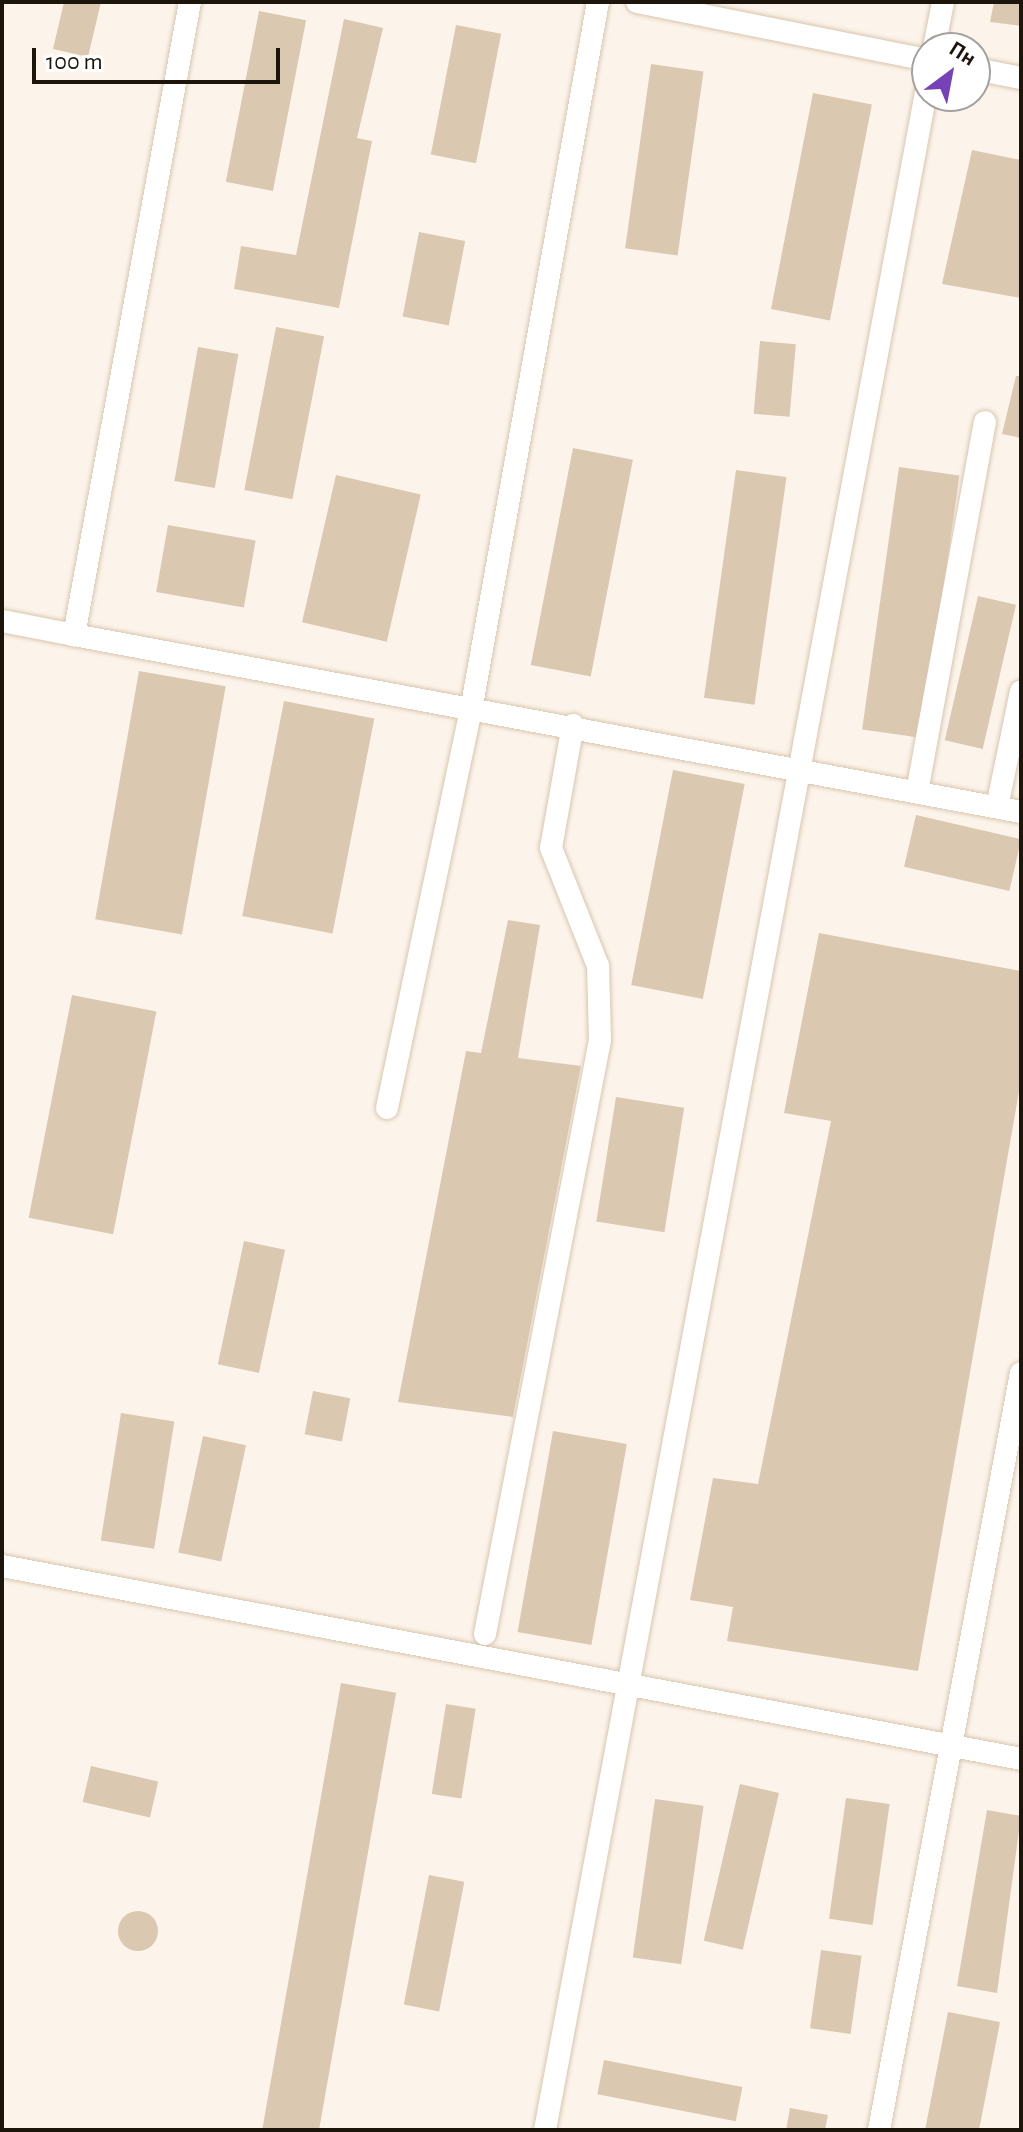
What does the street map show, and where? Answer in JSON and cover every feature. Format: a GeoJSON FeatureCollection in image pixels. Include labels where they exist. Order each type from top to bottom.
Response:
{"type":"FeatureCollection","features":[{"type":"Feature","properties":{"kind":"lane"},"geometry":{"type":"LineString","coordinates":[[74,635],[190,2]]}},
{"type":"Feature","properties":{"kind":"lane"},"geometry":{"type":"LineString","coordinates":[[387,1108],[472,705],[598,2]]}},
{"type":"Feature","properties":{"kind":"lane"},"geometry":{"type":"LineString","coordinates":[[637,2],[911,57]]}},
{"type":"Feature","properties":{"kind":"lane"},"geometry":{"type":"LineString","coordinates":[[937,32],[943,2]]}},
{"type":"Feature","properties":{"kind":"lane"},"geometry":{"type":"LineString","coordinates":[[991,72],[1021,78]]}},
{"type":"Feature","properties":{"kind":"lane"},"geometry":{"type":"LineString","coordinates":[[545,2130],[922,112]]}},
{"type":"Feature","properties":{"kind":"lane"},"geometry":{"type":"LineString","coordinates":[[917,792],[985,422]]}},
{"type":"Feature","properties":{"kind":"lane"},"geometry":{"type":"LineString","coordinates":[[2,621],[472,705],[1021,812]]}},
{"type":"Feature","properties":{"kind":"lane"},"geometry":{"type":"LineString","coordinates":[[997,807],[1021,691]]}},
{"type":"Feature","properties":{"kind":"lane"},"geometry":{"type":"LineString","coordinates":[[485,1634],[600,1040],[598,966],[551,848],[573,725]]}},
{"type":"Feature","properties":{"kind":"lane"},"geometry":{"type":"LineString","coordinates":[[879,2130],[1021,1373]]}},
{"type":"Feature","properties":{"kind":"lane"},"geometry":{"type":"LineString","coordinates":[[2,1566],[1021,1759]]}},
{"type":"Feature","properties":{"kind":"building"},"geometry":{"type":"Polygon","coordinates":[[[64,2],[101,2],[88,57],[53,49],[64,2]]]}},
{"type":"Feature","properties":{"kind":"building"},"geometry":{"type":"Polygon","coordinates":[[[994,2],[1021,2],[1021,26],[990,22],[994,2]]]}},
{"type":"Feature","properties":{"kind":"building"},"geometry":{"type":"Polygon","coordinates":[[[259,11],[306,20],[273,191],[226,182],[259,11]]]}},
{"type":"Feature","properties":{"kind":"building"},"geometry":{"type":"Polygon","coordinates":[[[344,19],[383,28],[357,138],[372,141],[339,308],[234,289],[241,246],[296,255],[344,19]]]}},
{"type":"Feature","properties":{"kind":"building"},"geometry":{"type":"Polygon","coordinates":[[[456,25],[501,34],[476,163],[431,155],[456,25]]]}},
{"type":"Feature","properties":{"kind":"building"},"geometry":{"type":"Polygon","coordinates":[[[651,64],[703,71],[678,256],[625,248],[651,64]]]}},
{"type":"Feature","properties":{"kind":"building"},"geometry":{"type":"Polygon","coordinates":[[[813,93],[872,104],[830,320],[771,309],[813,93]]]}},
{"type":"Feature","properties":{"kind":"building"},"geometry":{"type":"Polygon","coordinates":[[[972,150],[1021,160],[1021,298],[942,284],[972,150]]]}},
{"type":"Feature","properties":{"kind":"building"},"geometry":{"type":"Polygon","coordinates":[[[419,232],[465,241],[449,325],[403,316],[419,232]]]}},
{"type":"Feature","properties":{"kind":"building"},"geometry":{"type":"Polygon","coordinates":[[[276,327],[324,336],[292,499],[244,490],[276,327]]]}},
{"type":"Feature","properties":{"kind":"building"},"geometry":{"type":"Polygon","coordinates":[[[760,341],[796,344],[790,417],[754,414],[760,341]]]}},
{"type":"Feature","properties":{"kind":"building"},"geometry":{"type":"Polygon","coordinates":[[[198,347],[238,354],[215,488],[174,481],[198,347]]]}},
{"type":"Feature","properties":{"kind":"building"},"geometry":{"type":"Polygon","coordinates":[[[1016,376],[1021,376],[1021,438],[1002,434],[1016,376]]]}},
{"type":"Feature","properties":{"kind":"building"},"geometry":{"type":"Polygon","coordinates":[[[573,448],[633,460],[591,677],[531,665],[573,448]]]}},
{"type":"Feature","properties":{"kind":"building"},"geometry":{"type":"Polygon","coordinates":[[[899,467],[959,475],[923,738],[862,729],[899,467]]]}},
{"type":"Feature","properties":{"kind":"building"},"geometry":{"type":"Polygon","coordinates":[[[736,470],[787,477],[754,705],[704,698],[736,470]]]}},
{"type":"Feature","properties":{"kind":"building"},"geometry":{"type":"Polygon","coordinates":[[[336,475],[421,495],[387,642],[302,622],[336,475]]]}},
{"type":"Feature","properties":{"kind":"building"},"geometry":{"type":"Polygon","coordinates":[[[168,525],[256,540],[244,607],[156,592],[168,525]]]}},
{"type":"Feature","properties":{"kind":"building"},"geometry":{"type":"Polygon","coordinates":[[[978,596],[1016,605],[983,749],[945,740],[978,596]]]}},
{"type":"Feature","properties":{"kind":"building"},"geometry":{"type":"Polygon","coordinates":[[[139,671],[226,686],[182,934],[95,919],[139,671]]]}},
{"type":"Feature","properties":{"kind":"building"},"geometry":{"type":"Polygon","coordinates":[[[284,701],[374,719],[333,934],[242,916],[284,701]]]}},
{"type":"Feature","properties":{"kind":"building"},"geometry":{"type":"Polygon","coordinates":[[[673,770],[745,784],[703,999],[631,985],[673,770]]]}},
{"type":"Feature","properties":{"kind":"building"},"geometry":{"type":"Polygon","coordinates":[[[916,815],[1021,839],[1009,891],[904,867],[916,815]]]}},
{"type":"Feature","properties":{"kind":"building"},"geometry":{"type":"Polygon","coordinates":[[[508,920],[540,925],[518,1058],[581,1066],[513,1417],[398,1402],[466,1051],[481,1053],[508,920]]]}},
{"type":"Feature","properties":{"kind":"building"},"geometry":{"type":"Polygon","coordinates":[[[819,933],[1021,971],[1021,1080],[918,1671],[727,1641],[733,1607],[690,1600],[713,1478],[758,1484],[831,1121],[784,1113],[819,933]]]}},
{"type":"Feature","properties":{"kind":"building"},"geometry":{"type":"Polygon","coordinates":[[[72,995],[156,1011],[113,1234],[29,1218],[72,995]]]}},
{"type":"Feature","properties":{"kind":"building"},"geometry":{"type":"Polygon","coordinates":[[[616,1097],[684,1108],[664,1232],[596,1221],[616,1097]]]}},
{"type":"Feature","properties":{"kind":"building"},"geometry":{"type":"Polygon","coordinates":[[[244,1241],[285,1250],[259,1373],[218,1364],[244,1241]]]}},
{"type":"Feature","properties":{"kind":"building"},"geometry":{"type":"Polygon","coordinates":[[[313,1391],[350,1398],[342,1441],[305,1434],[313,1391]]]}},
{"type":"Feature","properties":{"kind":"building"},"geometry":{"type":"Polygon","coordinates":[[[121,1413],[174,1421],[154,1549],[101,1540],[121,1413]]]}},
{"type":"Feature","properties":{"kind":"building"},"geometry":{"type":"Polygon","coordinates":[[[553,1431],[627,1444],[591,1645],[518,1632],[553,1431]]]}},
{"type":"Feature","properties":{"kind":"building"},"geometry":{"type":"Polygon","coordinates":[[[203,1436],[246,1445],[221,1562],[178,1552],[203,1436]]]}},
{"type":"Feature","properties":{"kind":"building"},"geometry":{"type":"Polygon","coordinates":[[[341,1683],[396,1693],[319,2130],[262,2130],[341,1683]]]}},
{"type":"Feature","properties":{"kind":"building"},"geometry":{"type":"Polygon","coordinates":[[[446,1704],[476,1709],[461,1799],[432,1794],[446,1704]]]}},
{"type":"Feature","properties":{"kind":"building"},"geometry":{"type":"Polygon","coordinates":[[[91,1766],[158,1782],[150,1818],[83,1802],[91,1766]]]}},
{"type":"Feature","properties":{"kind":"building"},"geometry":{"type":"Polygon","coordinates":[[[740,1784],[779,1793],[743,1950],[704,1941],[740,1784]]]}},
{"type":"Feature","properties":{"kind":"building"},"geometry":{"type":"Polygon","coordinates":[[[846,1798],[890,1804],[873,1925],[829,1919],[846,1798]]]}},
{"type":"Feature","properties":{"kind":"building"},"geometry":{"type":"Polygon","coordinates":[[[655,1799],[704,1806],[681,1964],[633,1957],[655,1799]]]}},
{"type":"Feature","properties":{"kind":"building"},"geometry":{"type":"Polygon","coordinates":[[[987,1810],[1021,1816],[997,1993],[957,1986],[987,1810]]]}},
{"type":"Feature","properties":{"kind":"building"},"geometry":{"type":"Polygon","coordinates":[[[429,1875],[464,1882],[439,2011],[404,2005],[429,1875]]]}},
{"type":"Feature","properties":{"kind":"building"},"geometry":{"type":"Polygon","coordinates":[[[138,1911],[152,1917],[158,1931],[152,1945],[138,1951],[124,1945],[118,1931],[124,1917],[138,1911]]]}},
{"type":"Feature","properties":{"kind":"building"},"geometry":{"type":"Polygon","coordinates":[[[821,1950],[862,1956],[851,2034],[810,2028],[821,1950]]]}},
{"type":"Feature","properties":{"kind":"building"},"geometry":{"type":"Polygon","coordinates":[[[948,2012],[1000,2022],[979,2130],[925,2130],[948,2012]]]}},
{"type":"Feature","properties":{"kind":"building"},"geometry":{"type":"Polygon","coordinates":[[[604,2060],[742,2087],[736,2121],[597,2094],[604,2060]]]}},
{"type":"Feature","properties":{"kind":"building"},"geometry":{"type":"Polygon","coordinates":[[[790,2108],[828,2115],[825,2130],[786,2130],[790,2108]]]}}]}
